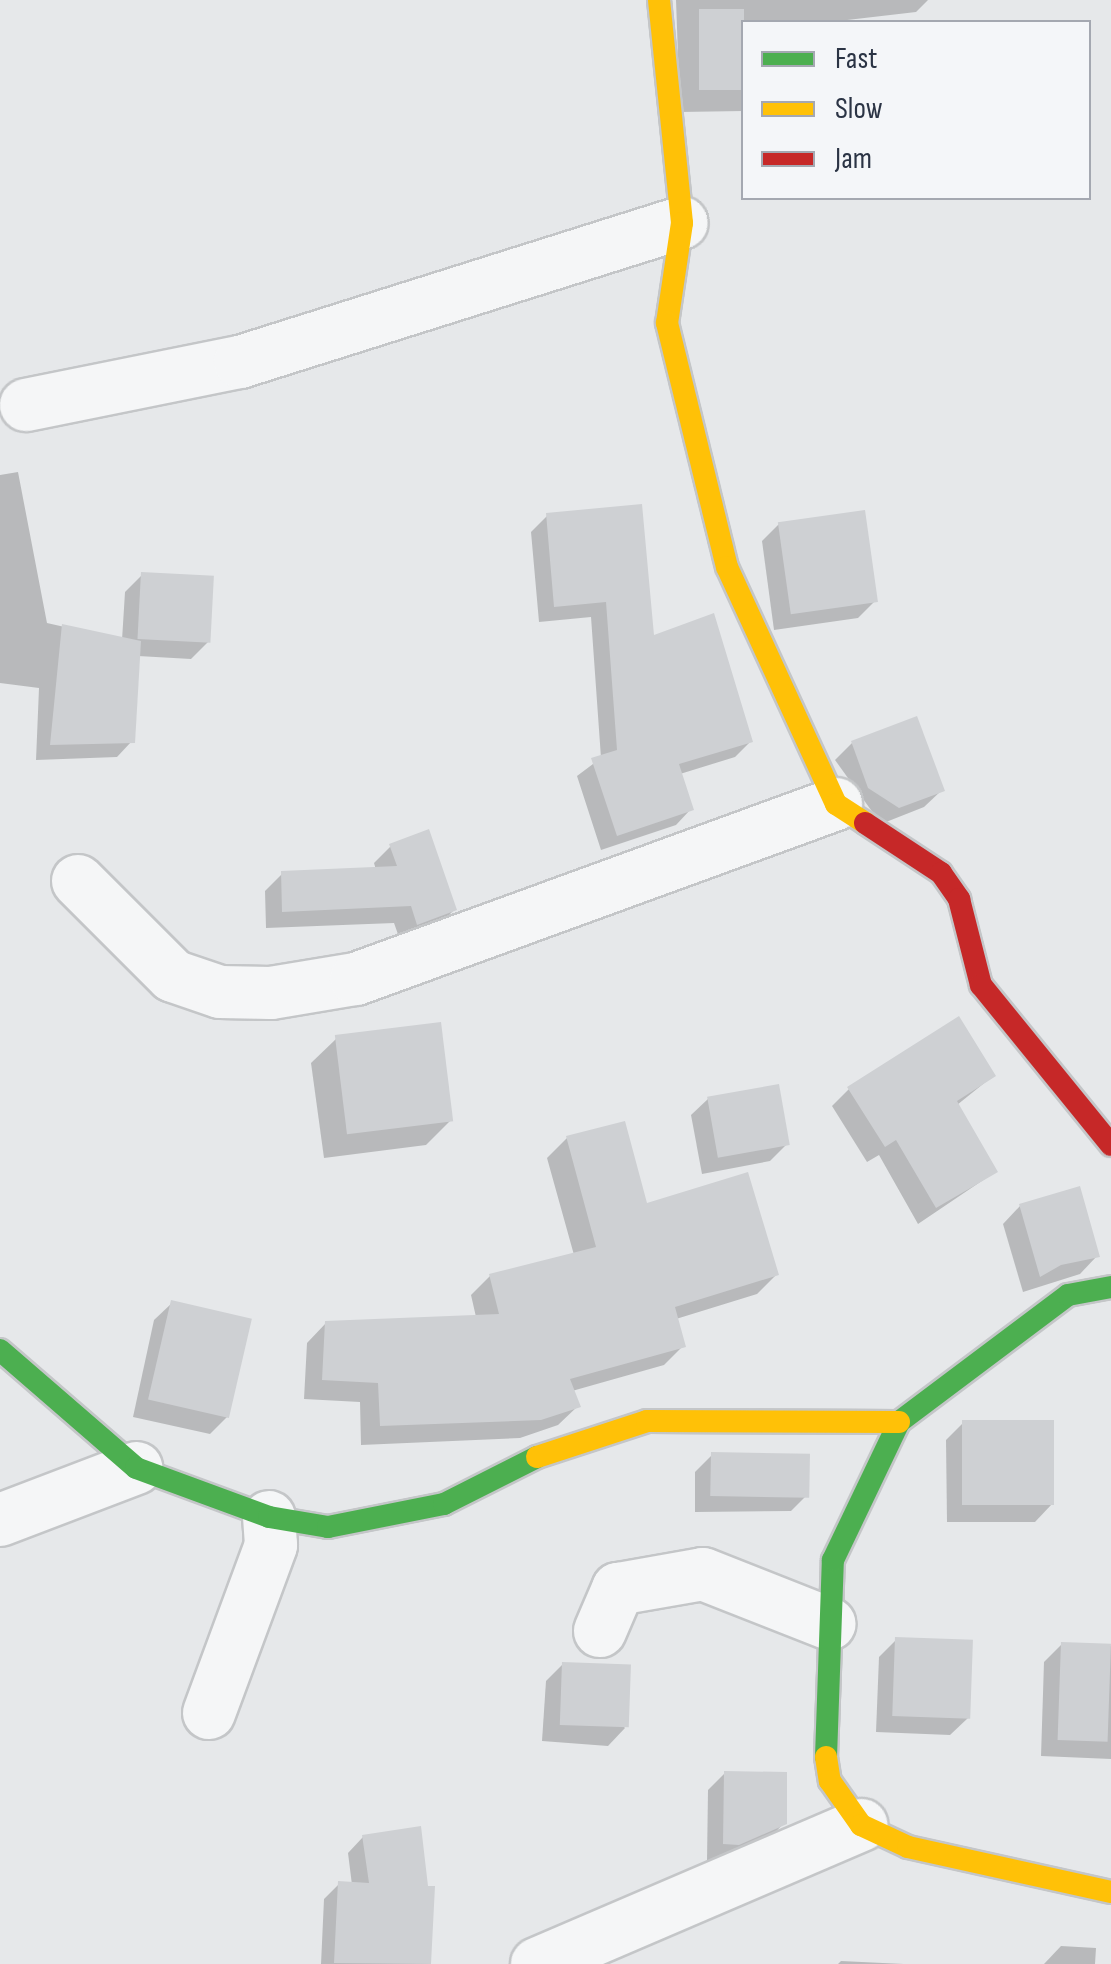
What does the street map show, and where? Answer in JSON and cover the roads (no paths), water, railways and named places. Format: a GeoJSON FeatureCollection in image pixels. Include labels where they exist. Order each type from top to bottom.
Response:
{"type":"FeatureCollection","features":[{"type":"Feature","properties":{"kind":"street"},"geometry":{"type":"LineString","coordinates":[[659,0],[682,223],[667,323],[727,567],[836,804],[941,873],[959,899],[982,985],[1111,1144]]}},
{"type":"Feature","properties":{"kind":"street"},"geometry":{"type":"LineString","coordinates":[[26,405],[240,362],[682,223]]}},
{"type":"Feature","properties":{"kind":"street"},"geometry":{"type":"LineString","coordinates":[[78,881],[173,976],[220,992],[271,993],[356,979],[836,804]]}},
{"type":"Feature","properties":{"kind":"street"},"geometry":{"type":"LineString","coordinates":[[1111,1287],[1068,1295],[899,1422],[832,1560],[822,1735],[830,1781],[861,1826],[908,1847],[1111,1892]]}},
{"type":"Feature","properties":{"kind":"street"},"geometry":{"type":"LineString","coordinates":[[0,1350],[136,1468],[269,1517],[328,1527],[444,1504],[557,1447],[646,1420],[899,1422]]}},
{"type":"Feature","properties":{"kind":"street"},"geometry":{"type":"LineString","coordinates":[[0,1520],[136,1468]]}},
{"type":"Feature","properties":{"kind":"street"},"geometry":{"type":"LineString","coordinates":[[208,1712],[272,1545],[269,1517]]}},
{"type":"Feature","properties":{"kind":"street"},"geometry":{"type":"LineString","coordinates":[[600,1632],[618,1589],[703,1574],[830,1624]]}},
{"type":"Feature","properties":{"kind":"street"},"geometry":{"type":"LineString","coordinates":[[537,1964],[861,1826]]}}]}
